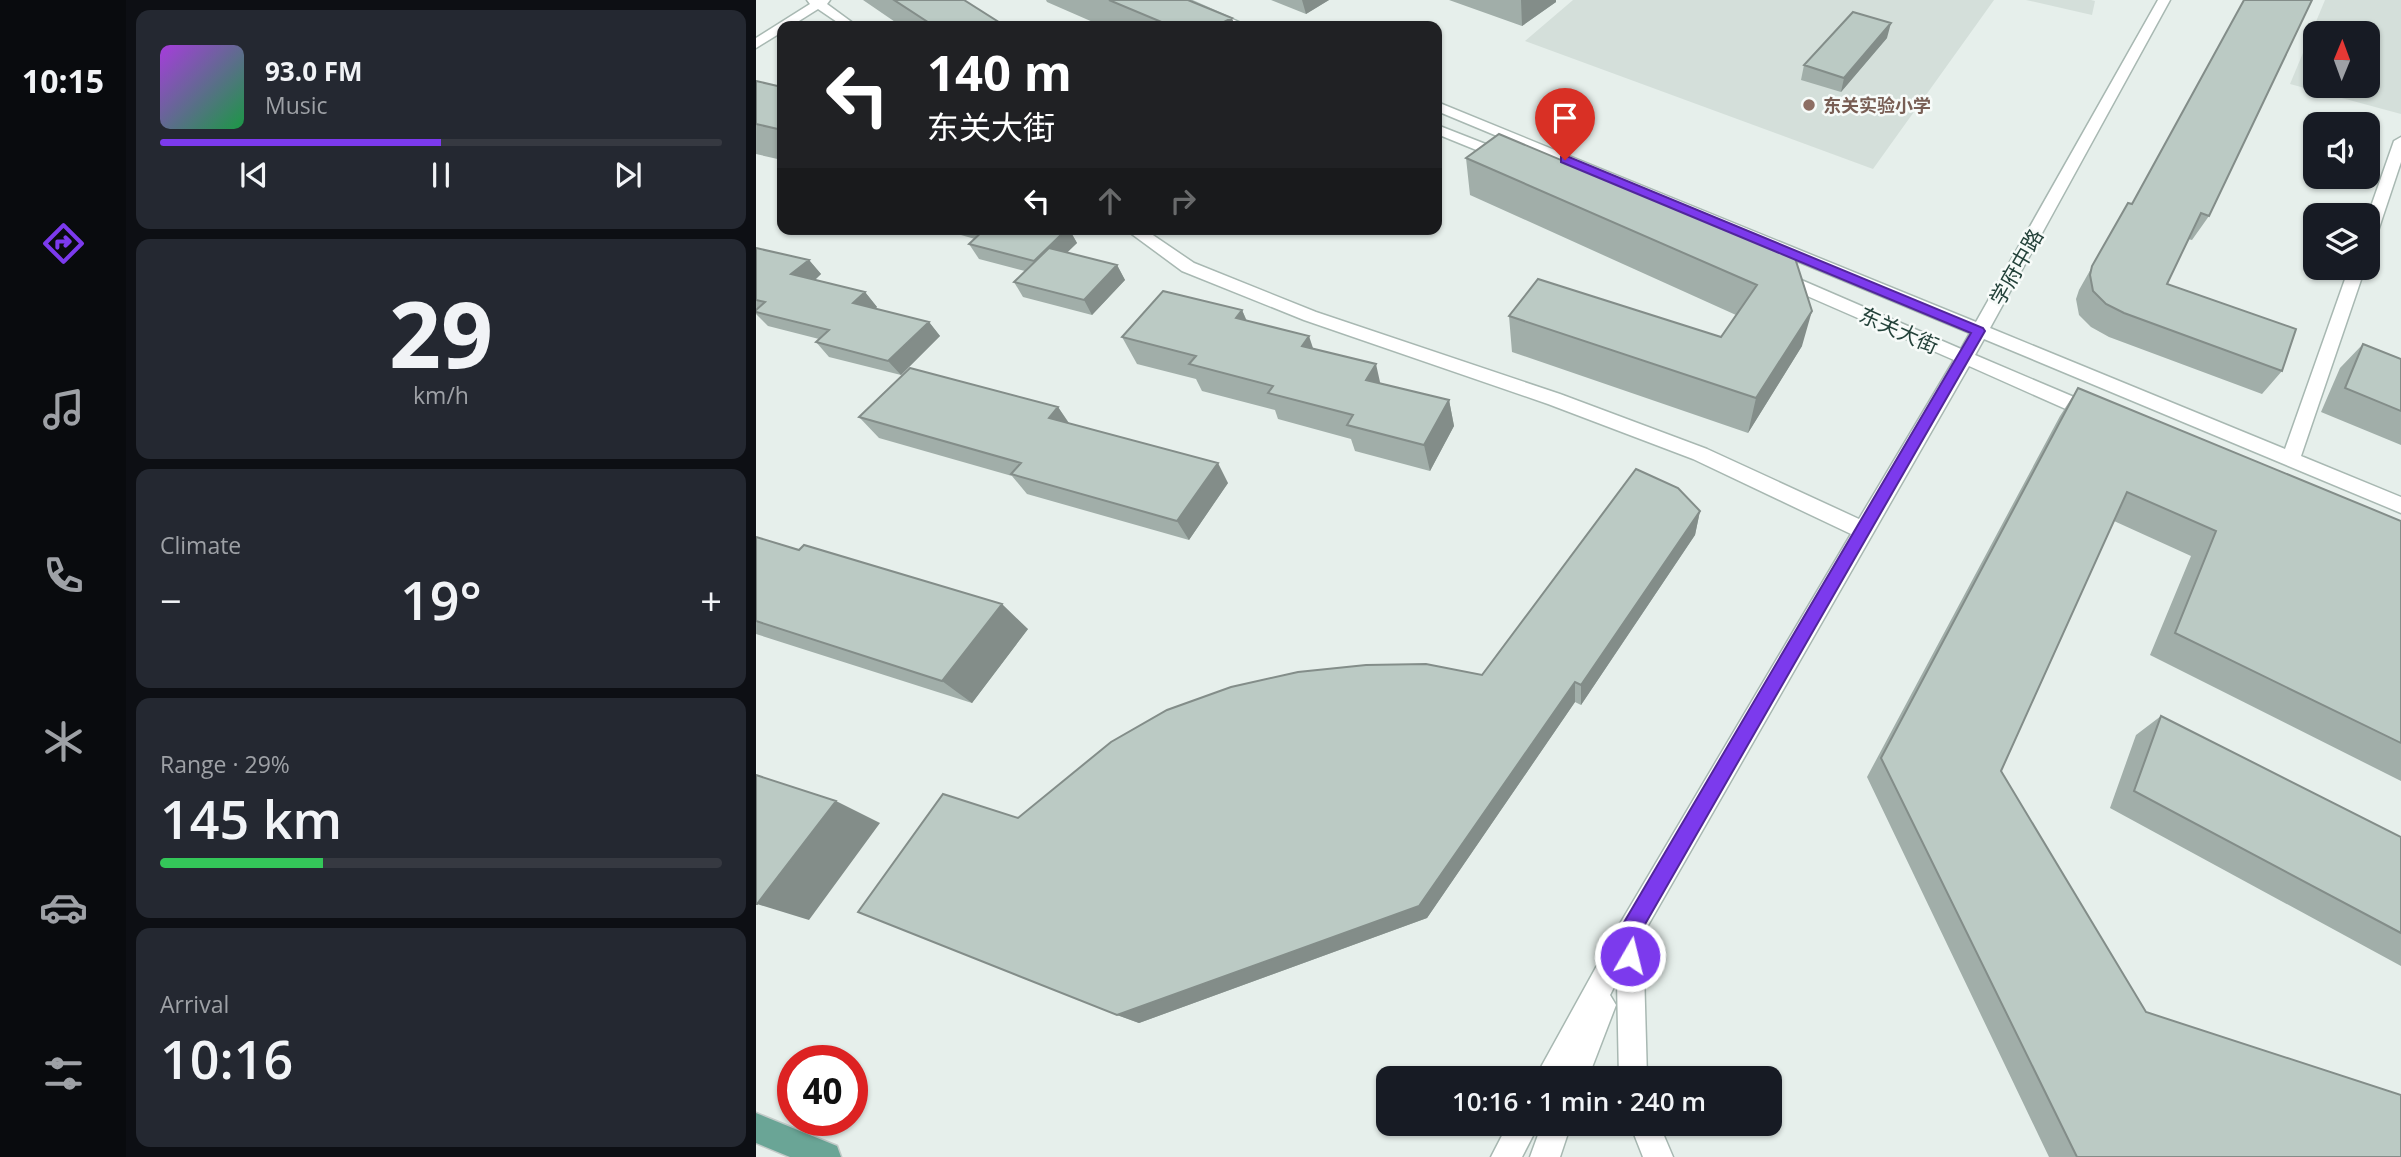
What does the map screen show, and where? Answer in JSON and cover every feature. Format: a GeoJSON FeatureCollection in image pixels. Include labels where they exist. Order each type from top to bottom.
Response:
{"type":"FeatureCollection","features":[{"type":"Feature","properties":{"kind":"main road"},"geometry":{"type":"LineString","coordinates":[[756,1128],[826,1157]]}},
{"type":"Feature","properties":{"kind":"street"},"geometry":{"type":"LineString","coordinates":[[1178,0],[1230,21]]}},
{"type":"Feature","properties":{"kind":"street","name":"学府中路"},"geometry":{"type":"LineString","coordinates":[[1556,1066],[1630,931],[2015,271],[2164,0]]}},
{"type":"Feature","properties":{"kind":"street"},"geometry":{"type":"LineString","coordinates":[[791,21],[819,1],[844,21]]}},
{"type":"Feature","properties":{"kind":"street"},"geometry":{"type":"LineString","coordinates":[[756,44],[777,31]]}},
{"type":"Feature","properties":{"kind":"street","name":"东关大街"},"geometry":{"type":"LineString","coordinates":[[1442,108],[2401,505]]}},
{"type":"Feature","properties":{"kind":"street"},"geometry":{"type":"LineString","coordinates":[[1442,131],[1517,162]]}},
{"type":"Feature","properties":{"kind":"street"},"geometry":{"type":"LineString","coordinates":[[2380,203],[2401,141]]}},
{"type":"Feature","properties":{"kind":"street"},"geometry":{"type":"LineString","coordinates":[[1142,235],[1188,267],[1310,316],[1554,399],[1688,450],[1863,530]]}},
{"type":"Feature","properties":{"kind":"street","name":"东关大街"},"geometry":{"type":"LineString","coordinates":[[1759,268],[2113,422]]}},
{"type":"Feature","properties":{"kind":"street"},"geometry":{"type":"LineString","coordinates":[[2291,458],[2353,280]]}},
{"type":"Feature","properties":{"kind":"street"},"geometry":{"type":"LineString","coordinates":[[1579,1066],[1630,931]]}},
{"type":"Feature","properties":{"kind":"street"},"geometry":{"type":"LineString","coordinates":[[1630,931],[1633,1066]]}},
{"type":"Feature","properties":{"kind":"street"},"geometry":{"type":"LineString","coordinates":[[1506,1157],[1517,1136]]}},
{"type":"Feature","properties":{"kind":"street"},"geometry":{"type":"LineString","coordinates":[[1545,1157],[1553,1136]]}},
{"type":"Feature","properties":{"kind":"street"},"geometry":{"type":"LineString","coordinates":[[1649,1136],[1658,1157]]}},
{"type":"Feature","properties":{"kind":"shaded area","name":"东关实验小学"},"geometry":{"type":"Polygon","coordinates":[[[1573,0],[1994,0],[1873,169],[1525,41],[1573,0]]]}},
{"type":"Feature","properties":{"kind":"shaded area"},"geometry":{"type":"Polygon","coordinates":[[[2026,0],[2091,0],[2095,1],[2092,15],[2026,0]]]}},
{"type":"Feature","properties":{"kind":"shaded area"},"geometry":{"type":"Polygon","coordinates":[[[2325,0],[2401,0],[2401,114],[2342,98],[2380,98],[2380,21],[2316,21],[2325,0]]]}},
{"type":"Feature","properties":{"kind":"shaded area"},"geometry":{"type":"Polygon","coordinates":[[[2303,53],[2303,88],[2290,84],[2303,53]]]}},
{"type":"Feature","properties":{"kind":"building"},"geometry":{"type":"Polygon","coordinates":[[[894,0],[964,0],[997,21],[926,21],[894,0]]]}},
{"type":"Feature","properties":{"kind":"building"},"geometry":{"type":"Polygon","coordinates":[[[1109,0],[1188,0],[1232,18],[1226,21],[1159,21],[1109,0]]]}},
{"type":"Feature","properties":{"kind":"building"},"geometry":{"type":"Polygon","coordinates":[[[2244,0],[2312,0],[2209,216],[2201,213],[2167,284],[2296,329],[2282,371],[2106,304],[2093,291],[2090,275],[2092,266],[2128,203],[2132,204],[2244,0]]]}},
{"type":"Feature","properties":{"kind":"building"},"geometry":{"type":"Polygon","coordinates":[[[1853,12],[1891,23],[1844,78],[1804,65],[1853,12]]]}},
{"type":"Feature","properties":{"kind":"building"},"geometry":{"type":"Polygon","coordinates":[[[756,81],[777,86],[777,129],[756,124],[756,81]]]}},
{"type":"Feature","properties":{"kind":"building"},"geometry":{"type":"Polygon","coordinates":[[[1499,134],[1795,258],[1812,311],[1756,398],[1509,316],[1538,279],[1721,337],[1757,285],[1466,158],[1499,134]]]}},
{"type":"Feature","properties":{"kind":"building"},"geometry":{"type":"Polygon","coordinates":[[[979,235],[1061,235],[1034,261],[969,244],[979,235]]]}},
{"type":"Feature","properties":{"kind":"building"},"geometry":{"type":"Polygon","coordinates":[[[756,248],[809,260],[791,274],[865,292],[853,303],[929,322],[888,361],[816,342],[829,330],[756,312],[765,302],[756,300],[756,248]]]}},
{"type":"Feature","properties":{"kind":"building"},"geometry":{"type":"Polygon","coordinates":[[[1049,248],[1117,265],[1084,300],[1014,282],[1049,248]]]}},
{"type":"Feature","properties":{"kind":"building"},"geometry":{"type":"Polygon","coordinates":[[[1163,291],[1242,310],[1236,318],[1309,336],[1302,346],[1376,364],[1366,380],[1449,400],[1424,445],[1347,425],[1353,415],[1268,393],[1273,386],[1189,364],[1196,356],[1122,337],[1163,291]]]}},
{"type":"Feature","properties":{"kind":"building"},"geometry":{"type":"Polygon","coordinates":[[[2363,344],[2401,359],[2401,411],[2345,388],[2363,344]]]}},
{"type":"Feature","properties":{"kind":"building"},"geometry":{"type":"Polygon","coordinates":[[[910,368],[1058,407],[1049,418],[1218,463],[1177,521],[1011,474],[1021,463],[859,417],[910,368]]]}},
{"type":"Feature","properties":{"kind":"building"},"geometry":{"type":"Polygon","coordinates":[[[2078,388],[2401,521],[2401,743],[2175,633],[2216,531],[2127,492],[2001,771],[2146,1012],[2401,1095],[2401,1157],[2077,1157],[1881,758],[2078,388]]]}},
{"type":"Feature","properties":{"kind":"building"},"geometry":{"type":"Polygon","coordinates":[[[1636,469],[1678,488],[1700,511],[1581,685],[1575,682],[1419,906],[1117,1015],[858,912],[943,794],[1018,818],[1111,742],[1167,710],[1231,687],[1298,672],[1366,665],[1426,664],[1482,675],[1636,469]]]}},
{"type":"Feature","properties":{"kind":"building"},"geometry":{"type":"Polygon","coordinates":[[[756,537],[799,550],[804,545],[1002,604],[942,681],[756,621],[756,537]]]}},
{"type":"Feature","properties":{"kind":"building"},"geometry":{"type":"Polygon","coordinates":[[[2161,716],[2401,837],[2401,933],[2134,791],[2161,716]]]}},
{"type":"Feature","properties":{"kind":"building"},"geometry":{"type":"Polygon","coordinates":[[[756,775],[836,801],[757,904],[756,904],[756,775]]]}},
{"type":"Feature","properties":{"kind":"place","name":"东关实验小学"},"geometry":{"type":"Point","coordinates":[1809,105]}},
{"type":"Feature","properties":{"kind":"route"},"geometry":{"type":"LineString","coordinates":[[1565,160],[1978,331],[1630,931],[1630,956]]}}]}
